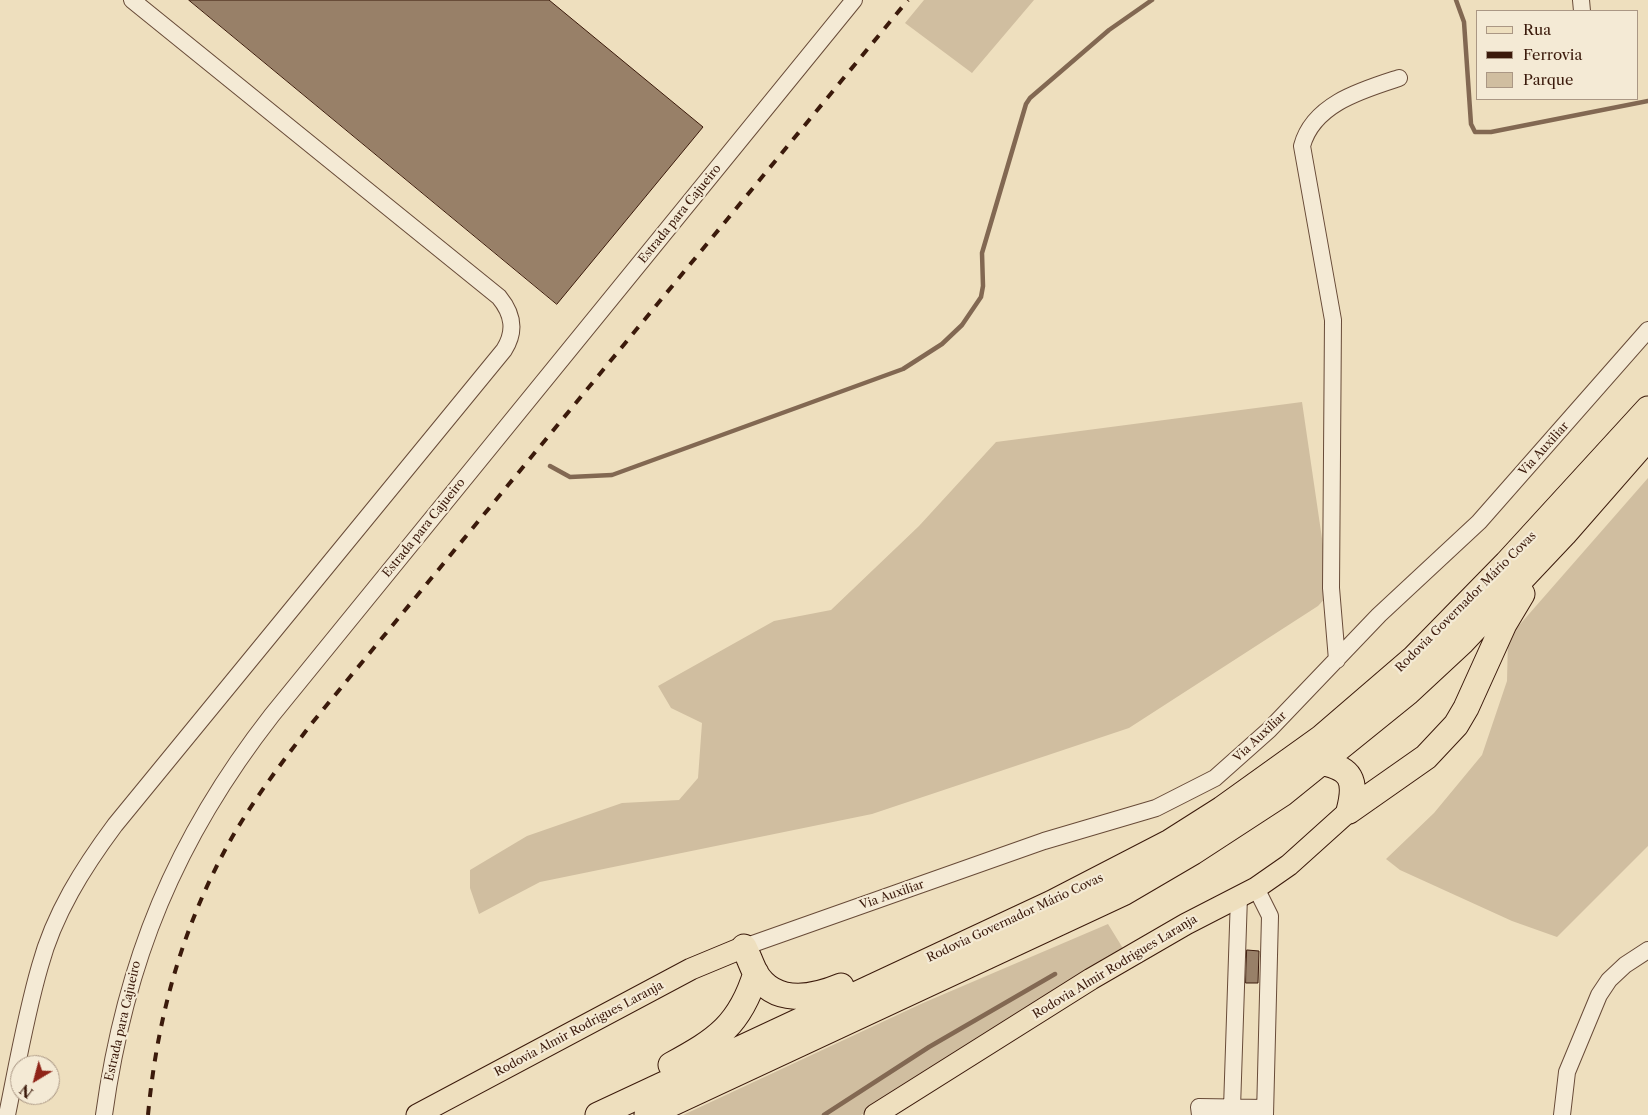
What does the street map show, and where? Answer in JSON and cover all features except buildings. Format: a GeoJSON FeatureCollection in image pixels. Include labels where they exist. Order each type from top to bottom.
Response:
{"type":"FeatureCollection","features":[{"type":"Feature","properties":{"kind":"highway","name":"Rodovia Governador Mário Covas"},"geometry":{"type":"LineString","coordinates":[[598,1115],[1052,903],[1170,842],[1230,803],[1321,738],[1372,696],[1442,630],[1648,409]]}},
{"type":"Feature","properties":{"kind":"highway","name":"Rodovia Governador Mário Covas"},"geometry":{"type":"LineString","coordinates":[[647,1115],[1122,893],[1246,819],[1282,794],[1319,762],[1407,693],[1463,641],[1564,534],[1648,438]]}},
{"type":"Feature","properties":{"kind":"highway"},"geometry":{"type":"LineString","coordinates":[[1349,811],[1426,757],[1456,725],[1466,708],[1504,624],[1564,534]]}},
{"type":"Feature","properties":{"kind":"highway"},"geometry":{"type":"LineString","coordinates":[[1319,762],[1335,765],[1347,773],[1352,782],[1354,793],[1349,811]]}},
{"type":"Feature","properties":{"kind":"highway"},"geometry":{"type":"LineString","coordinates":[[744,947],[756,973],[771,988],[785,994],[803,998],[820,995],[883,967],[947,951]]}},
{"type":"Feature","properties":{"kind":"highway"},"geometry":{"type":"LineString","coordinates":[[590,1115],[633,1087],[690,1054],[726,1029],[739,1015],[749,997],[756,973]]}},
{"type":"Feature","properties":{"kind":"main road","name":"Rodovia Almir Rodrigues Laranja"},"geometry":{"type":"LineString","coordinates":[[875,1115],[1099,975],[1186,924],[1247,892],[1289,865],[1349,811]]}},
{"type":"Feature","properties":{"kind":"main road","name":"Rodovia Almir Rodrigues Laranja"},"geometry":{"type":"LineString","coordinates":[[417,1115],[691,969],[744,947]]}},
{"type":"Feature","properties":{"kind":"street"},"geometry":{"type":"LineString","coordinates":[[6,1115],[40,966],[67,898],[92,856],[115,825],[504,350],[512,329],[509,313],[499,297],[132,0]]}},
{"type":"Feature","properties":{"kind":"street","name":"Estrada para Cajueiro"},"geometry":{"type":"LineString","coordinates":[[104,1115],[123,1012],[143,944],[173,870],[204,812],[225,778],[285,700],[854,0]]}},
{"type":"Feature","properties":{"kind":"street"},"geometry":{"type":"LineString","coordinates":[[1337,660],[1331,588],[1333,320],[1302,146],[1314,119],[1355,92],[1399,78]]}},
{"type":"Feature","properties":{"kind":"street","name":"Via Auxiliar"},"geometry":{"type":"LineString","coordinates":[[744,947],[1044,841],[1156,808],[1215,778],[1269,730],[1379,615],[1479,522],[1648,330]]}},
{"type":"Feature","properties":{"kind":"street"},"geometry":{"type":"LineString","coordinates":[[1232,1108],[1247,892]]}},
{"type":"Feature","properties":{"kind":"street"},"geometry":{"type":"LineString","coordinates":[[1200,1115],[1199,1107],[1265,1111],[1270,916],[1247,892]]}},
{"type":"Feature","properties":{"kind":"street"},"geometry":{"type":"LineString","coordinates":[[1562,1115],[1566,1072],[1599,995],[1609,980],[1648,950]]}},
{"type":"Feature","properties":{"kind":"green space"},"geometry":{"type":"Polygon","coordinates":[[[924,0],[1034,0],[972,73],[905,23],[924,0]]]}},
{"type":"Feature","properties":{"kind":"green space"},"geometry":{"type":"Polygon","coordinates":[[[1302,402],[1330,593],[1318,606],[1129,728],[872,814],[540,882],[479,914],[470,888],[470,870],[527,836],[622,803],[679,800],[698,778],[702,723],[671,708],[658,686],[774,621],[831,610],[919,526],[996,442],[1302,402]]]}},
{"type":"Feature","properties":{"kind":"green space"},"geometry":{"type":"Polygon","coordinates":[[[1648,478],[1648,846],[1557,937],[1512,921],[1400,870],[1386,859],[1434,813],[1482,755],[1507,681],[1508,638],[1648,478]]]}},
{"type":"Feature","properties":{"kind":"green space"},"geometry":{"type":"Polygon","coordinates":[[[1108,924],[1124,950],[1076,991],[861,1115],[683,1115],[923,1003],[1108,924]]]}},
{"type":"Feature","properties":{"kind":"waterway"},"geometry":{"type":"LineString","coordinates":[[550,466],[570,477],[612,475],[903,369],[942,344],[962,325],[981,297],[983,286],[982,253],[1026,104],[1030,98],[1109,30],[1152,0]]}},
{"type":"Feature","properties":{"kind":"waterway"},"geometry":{"type":"LineString","coordinates":[[1456,0],[1464,22],[1471,124],[1475,132],[1491,132],[1648,101]]}},
{"type":"Feature","properties":{"kind":"waterway"},"geometry":{"type":"LineString","coordinates":[[824,1115],[929,1047],[1055,974]]}},
{"type":"Feature","properties":{"kind":"railway"},"geometry":{"type":"LineString","coordinates":[[148,1115],[152,1079],[165,1008],[185,940],[213,873],[258,796],[312,723],[908,0]]}}]}
